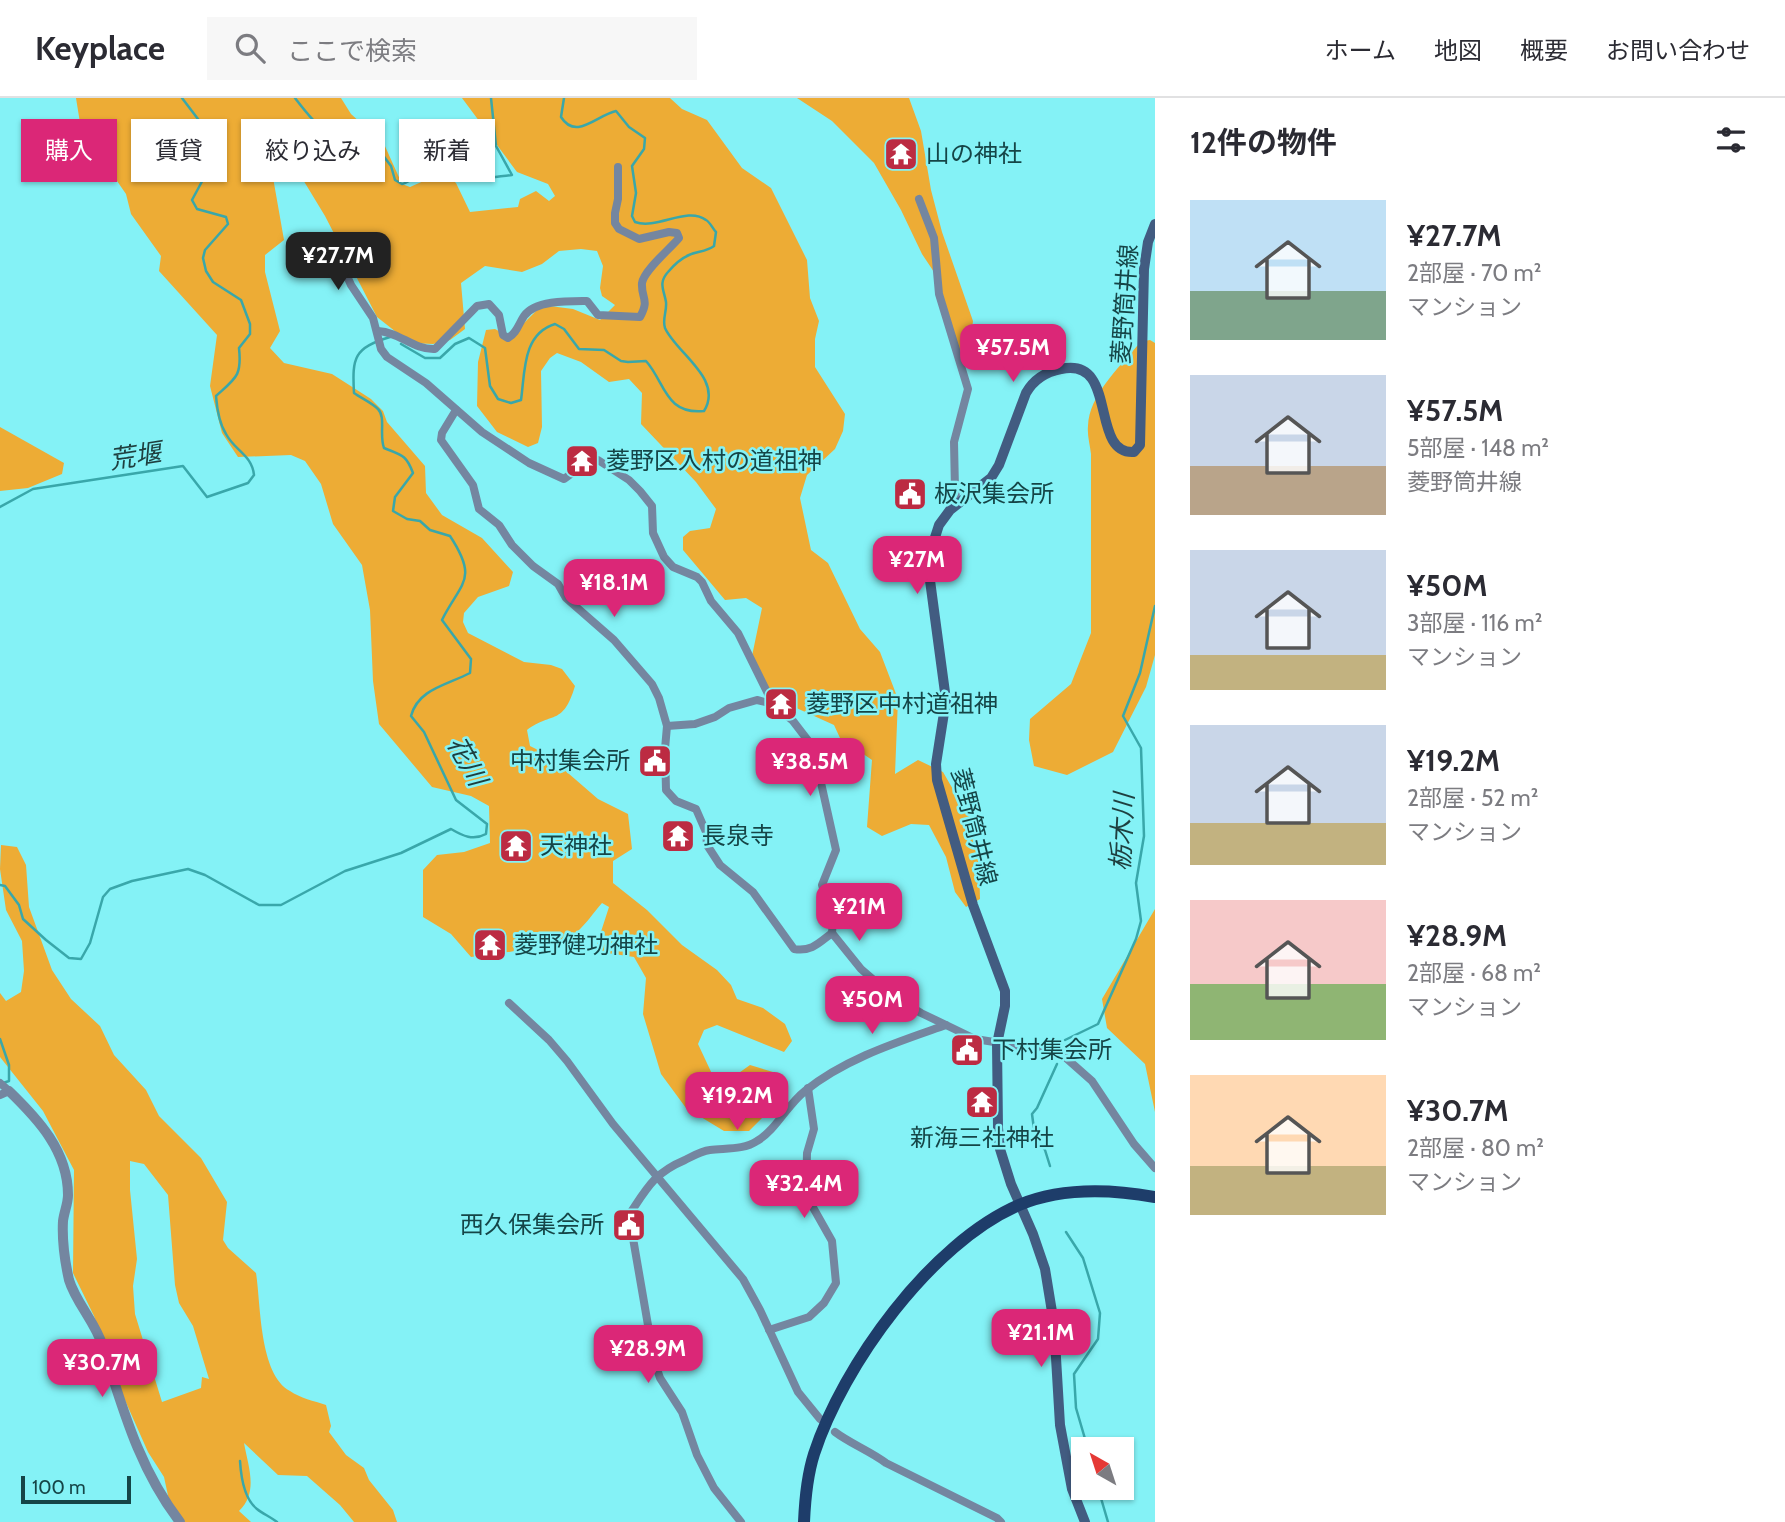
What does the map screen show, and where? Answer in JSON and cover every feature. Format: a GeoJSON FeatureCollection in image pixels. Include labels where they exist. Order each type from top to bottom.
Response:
{"type":"FeatureCollection","features":[{"type":"Feature","properties":{"kind":"main road","name":"菱野筒井線"},"geometry":{"type":"LineString","coordinates":[[1085,1522],[1072,1489],[1060,1425],[1054,1324],[1045,1269],[1000,1149],[997,1044],[1005,1006],[1005,990],[972,905],[937,780],[936,764],[946,700],[929,556],[939,524],[957,504],[991,478],[999,465],[1028,389],[1045,374],[1077,368],[1086,372],[1099,395],[1113,444],[1125,452],[1134,452],[1137,449],[1140,443],[1144,269],[1148,242],[1155,224]]}},
{"type":"Feature","properties":{"kind":"main road"},"geometry":{"type":"LineString","coordinates":[[804,1522],[808,1479],[823,1429],[849,1375],[867,1347],[943,1257],[985,1224],[1019,1205],[1083,1191],[1126,1192],[1155,1197]]}},
{"type":"Feature","properties":{"kind":"street"},"geometry":{"type":"LineString","coordinates":[[378,331],[396,334],[419,349],[435,349],[477,306],[489,304],[499,315],[503,335],[508,338],[515,334],[525,314],[531,309],[561,300],[587,302],[598,315],[640,317],[646,306],[642,284],[645,275],[679,238],[677,233],[669,232],[639,239],[619,229],[615,223],[618,167]]}},
{"type":"Feature","properties":{"kind":"street"},"geometry":{"type":"LineString","coordinates":[[919,199],[934,239],[939,294],[968,389],[954,442],[957,504]]}},
{"type":"Feature","properties":{"kind":"street"},"geometry":{"type":"LineString","coordinates":[[330,238],[351,285],[373,318],[381,349],[387,357],[426,383],[482,432],[554,476],[564,479],[590,460],[598,460],[629,480],[652,506],[653,533],[659,549],[673,567],[697,577],[702,582],[711,601],[738,634],[774,704]]}},
{"type":"Feature","properties":{"kind":"street"},"geometry":{"type":"LineString","coordinates":[[456,410],[442,433],[441,440],[473,485],[479,509],[499,525],[512,545],[533,566],[558,584],[566,598],[614,639],[652,684],[667,726],[666,790],[676,801],[696,810],[706,832],[707,845],[720,865],[753,892],[794,949],[804,951],[813,947],[832,933],[834,920],[822,885],[836,850],[818,766],[813,747],[806,735],[774,704],[757,701],[729,708],[715,717],[695,724],[667,726]]}},
{"type":"Feature","properties":{"kind":"street"},"geometry":{"type":"LineString","coordinates":[[832,933],[861,969],[891,995],[946,1025],[975,1039],[1044,1049],[1066,1058],[1092,1081],[1134,1144],[1155,1168]]}},
{"type":"Feature","properties":{"kind":"street"},"geometry":{"type":"LineString","coordinates":[[509,1003],[549,1040],[613,1124],[743,1279],[798,1392],[820,1419]]}},
{"type":"Feature","properties":{"kind":"street"},"geometry":{"type":"LineString","coordinates":[[741,1522],[714,1488],[697,1455],[682,1412],[660,1378],[654,1360],[629,1215],[657,1175],[706,1150],[756,1142],[773,1127],[793,1100],[808,1088],[880,1048],[946,1025]]}},
{"type":"Feature","properties":{"kind":"street"},"geometry":{"type":"LineString","coordinates":[[0,1083],[4,1093],[38,1119],[65,1166],[68,1196],[63,1221],[70,1282],[103,1345],[118,1400],[138,1452],[162,1499],[180,1522]]}},
{"type":"Feature","properties":{"kind":"street"},"geometry":{"type":"LineString","coordinates":[[769,1330],[810,1317],[824,1303],[836,1283],[832,1241],[806,1195],[807,1153],[814,1129],[808,1088]]}},
{"type":"Feature","properties":{"kind":"street"},"geometry":{"type":"LineString","coordinates":[[1134,1144],[1155,1159]]}},
{"type":"Feature","properties":{"kind":"street"},"geometry":{"type":"LineString","coordinates":[[835,1432],[845,1440],[872,1452],[886,1463],[1001,1522]]}},
{"type":"Feature","properties":{"kind":"shaded area"},"geometry":{"type":"Polygon","coordinates":[[[76,98],[341,98],[356,119],[241,119],[241,182],[274,182],[284,240],[265,255],[265,272],[280,331],[270,348],[284,363],[332,374],[371,399],[425,466],[426,493],[442,515],[482,538],[513,572],[509,586],[478,597],[464,613],[463,622],[468,633],[524,662],[562,669],[575,686],[571,699],[561,712],[527,730],[530,746],[546,754],[598,799],[628,814],[632,849],[613,861],[613,883],[647,910],[682,945],[717,970],[731,985],[737,999],[763,1008],[785,1024],[792,1041],[784,1052],[717,1025],[704,1030],[698,1044],[713,1076],[729,1080],[750,1065],[773,1072],[779,1087],[768,1112],[749,1131],[724,1131],[686,1108],[661,1074],[643,1014],[646,978],[634,957],[601,952],[597,944],[609,907],[602,903],[577,932],[557,942],[471,957],[451,934],[423,917],[423,870],[437,855],[464,852],[490,843],[489,806],[471,796],[432,787],[379,724],[373,681],[370,610],[362,565],[333,524],[321,484],[305,461],[291,455],[238,457],[222,433],[210,386],[217,335],[159,271],[161,256],[131,214],[126,194],[117,181],[117,119],[79,119],[76,98]]]}},
{"type":"Feature","properties":{"kind":"shaded area"},"geometry":{"type":"Polygon","coordinates":[[[462,98],[670,98],[682,109],[707,120],[742,168],[771,188],[807,260],[810,298],[819,321],[815,339],[815,367],[845,414],[843,431],[835,449],[807,475],[800,498],[811,550],[828,563],[860,629],[880,652],[898,699],[895,774],[918,760],[943,772],[970,819],[979,863],[980,899],[966,907],[955,892],[946,857],[929,825],[911,824],[882,836],[867,827],[872,760],[840,738],[834,725],[792,706],[761,682],[752,656],[762,608],[746,598],[725,600],[683,550],[683,537],[690,531],[710,528],[716,509],[696,482],[641,424],[642,393],[629,379],[609,382],[581,362],[557,353],[541,371],[542,427],[538,443],[528,447],[497,432],[477,406],[478,362],[486,330],[495,329],[510,337],[542,305],[573,309],[600,320],[615,305],[602,296],[600,288],[603,266],[597,251],[559,251],[542,264],[522,272],[485,266],[461,283],[465,329],[450,340],[433,344],[410,343],[377,317],[304,182],[385,182],[385,146],[399,182],[410,187],[421,182],[455,182],[470,212],[518,207],[520,199],[536,191],[549,201],[555,196],[548,184],[517,172],[495,142],[495,119],[478,119],[462,98]]]}},
{"type":"Feature","properties":{"kind":"shaded area"},"geometry":{"type":"Polygon","coordinates":[[[797,98],[909,98],[921,131],[931,190],[942,232],[973,321],[969,351],[959,350],[938,278],[922,254],[874,163],[832,121],[797,98]]]}},
{"type":"Feature","properties":{"kind":"shaded area"},"geometry":{"type":"Polygon","coordinates":[[[1150,340],[1155,343],[1155,655],[1146,687],[1113,752],[1067,775],[1034,766],[1029,740],[1030,719],[1071,684],[1091,633],[1090,415],[1099,393],[1114,373],[1137,346],[1150,340]]]}},
{"type":"Feature","properties":{"kind":"shaded area"},"geometry":{"type":"Polygon","coordinates":[[[0,427],[64,463],[62,474],[28,488],[0,491],[0,427]]]}},
{"type":"Feature","properties":{"kind":"shaded area"},"geometry":{"type":"Polygon","coordinates":[[[1,845],[17,847],[26,865],[29,907],[52,970],[71,999],[100,1026],[114,1055],[146,1090],[159,1116],[201,1158],[227,1202],[223,1240],[228,1248],[256,1273],[263,1337],[272,1370],[290,1391],[326,1405],[331,1426],[329,1432],[346,1455],[364,1468],[369,1480],[393,1510],[397,1522],[354,1522],[340,1505],[307,1476],[278,1475],[244,1443],[250,1487],[249,1496],[239,1511],[251,1522],[178,1522],[172,1514],[164,1477],[148,1452],[124,1398],[94,1316],[73,1273],[74,1170],[43,1111],[0,1057],[0,993],[6,1001],[21,992],[24,971],[22,941],[6,910],[0,869],[1,845]],[[130,1161],[137,1259],[133,1286],[135,1314],[162,1402],[201,1388],[202,1377],[209,1379],[193,1326],[179,1303],[175,1285],[168,1195],[144,1164],[130,1161]]]}},
{"type":"Feature","properties":{"kind":"shaded area"},"geometry":{"type":"Polygon","coordinates":[[[1155,909],[1155,1112],[1145,1064],[1107,1028],[1102,999],[1155,909]]]}},
{"type":"Feature","properties":{"kind":"waterway","name":"荒堰"},"geometry":{"type":"LineString","coordinates":[[0,507],[33,489],[183,466],[207,497],[248,483],[254,475],[247,458],[224,430],[216,396],[236,376],[239,348],[250,334],[250,324],[241,300],[213,282],[206,271],[203,258],[205,250],[228,224],[226,217],[197,209],[192,200],[213,161],[211,154],[202,146],[201,123],[182,98]]}},
{"type":"Feature","properties":{"kind":"waterway","name":"荒堰"},"geometry":{"type":"LineString","coordinates":[[295,98],[320,127],[339,140],[362,146],[376,146],[391,166],[395,180],[402,184],[429,165],[438,162],[448,164],[473,177],[512,175],[496,146],[491,98]]}},
{"type":"Feature","properties":{"kind":"waterway","name":"花川"},"geometry":{"type":"LineString","coordinates":[[401,344],[425,358],[440,358],[455,344],[469,338],[485,348],[490,386],[498,399],[511,403],[521,400],[527,356],[536,336],[555,324],[564,329],[579,349],[604,350],[621,361],[646,361],[674,402],[681,408],[704,411],[709,399],[703,377],[665,328],[666,302],[662,283],[668,272],[681,260],[714,246],[716,232],[707,221],[698,216],[644,224],[635,222],[632,216],[636,193],[632,166],[644,149],[645,138],[629,127],[616,111],[587,125],[573,127],[561,117],[564,98]]}},
{"type":"Feature","properties":{"kind":"waterway","name":"花川"},"geometry":{"type":"LineString","coordinates":[[0,885],[5,886],[19,905],[23,919],[69,958],[81,959],[90,943],[103,897],[110,889],[132,881],[188,869],[205,875],[259,905],[281,905],[345,871],[401,853],[451,829],[468,837],[486,834],[487,824],[456,800],[424,732],[411,716],[420,700],[427,694],[470,673],[471,659],[442,620],[461,588],[465,572],[464,562],[450,536],[430,530],[420,521],[407,519],[393,511],[395,497],[413,473],[402,456],[384,448],[382,417],[378,409],[354,393],[354,371],[358,356],[369,345],[390,337]]}},
{"type":"Feature","properties":{"kind":"waterway","name":"栃木川"},"geometry":{"type":"LineString","coordinates":[[1065,1040],[1098,1024],[1136,939],[1141,921],[1136,883],[1144,836],[1141,748],[1123,716],[1140,673],[1155,606]]}},
{"type":"Feature","properties":{"kind":"waterway","name":"花川"},"geometry":{"type":"LineString","coordinates":[[0,1039],[9,1065],[9,1081],[3,1083]]}},
{"type":"Feature","properties":{"kind":"waterway","name":"栃木川"},"geometry":{"type":"LineString","coordinates":[[1050,1166],[1045,1150],[1035,1137],[1032,1114],[1057,1064]]}},
{"type":"Feature","properties":{"kind":"waterway","name":"栃木川"},"geometry":{"type":"LineString","coordinates":[[1066,1232],[1083,1258],[1100,1313],[1098,1339],[1074,1374],[1076,1408],[1084,1437]]}},
{"type":"Feature","properties":{"kind":"waterway"},"geometry":{"type":"LineString","coordinates":[[240,1461],[242,1481],[249,1500],[257,1509],[277,1522]]}},
{"type":"Feature","properties":{"kind":"waterway","name":"栃木川"},"geometry":{"type":"LineString","coordinates":[[1102,1500],[1108,1522]]}},
{"type":"Feature","properties":{"kind":"place","name":"山の神社"},"geometry":{"type":"Point","coordinates":[901,154]}},
{"type":"Feature","properties":{"kind":"place","name":"菱野区入村の道祖神"},"geometry":{"type":"Point","coordinates":[582,461]}},
{"type":"Feature","properties":{"kind":"place","name":"板沢集会所"},"geometry":{"type":"Point","coordinates":[910,494]}},
{"type":"Feature","properties":{"kind":"place","name":"菱野区中村道祖神"},"geometry":{"type":"Point","coordinates":[781,704]}},
{"type":"Feature","properties":{"kind":"place","name":"中村集会所"},"geometry":{"type":"Point","coordinates":[655,761]}},
{"type":"Feature","properties":{"kind":"place","name":"長泉寺"},"geometry":{"type":"Point","coordinates":[678,836]}},
{"type":"Feature","properties":{"kind":"place","name":"天神社"},"geometry":{"type":"Point","coordinates":[516,846]}},
{"type":"Feature","properties":{"kind":"place","name":"菱野健功神社"},"geometry":{"type":"Point","coordinates":[490,945]}},
{"type":"Feature","properties":{"kind":"place","name":"下村集会所"},"geometry":{"type":"Point","coordinates":[967,1050]}},
{"type":"Feature","properties":{"kind":"place","name":"新海三社神社"},"geometry":{"type":"Point","coordinates":[982,1102]}},
{"type":"Feature","properties":{"kind":"place","name":"西久保集会所"},"geometry":{"type":"Point","coordinates":[629,1225]}}]}
